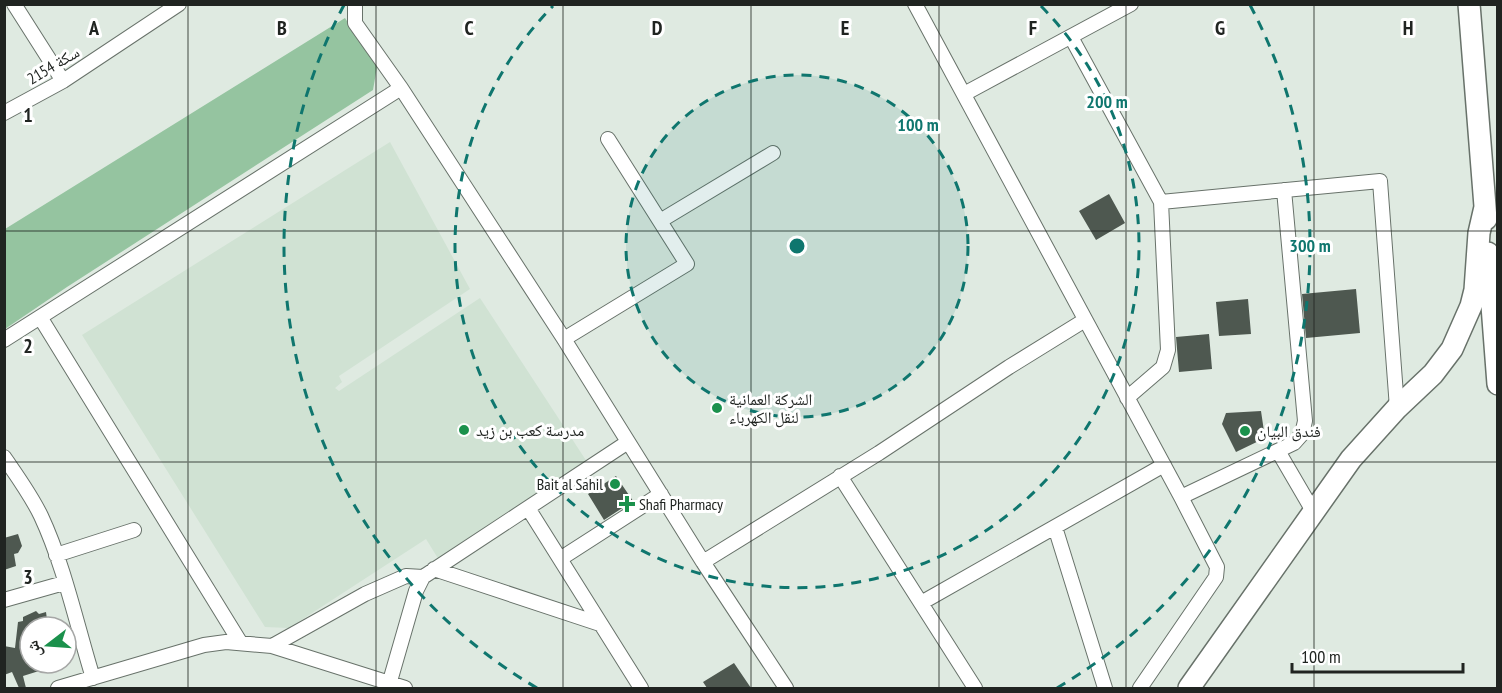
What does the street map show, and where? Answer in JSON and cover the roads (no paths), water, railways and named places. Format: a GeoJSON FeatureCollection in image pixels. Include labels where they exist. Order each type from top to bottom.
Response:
{"type":"FeatureCollection","features":[{"type":"Feature","properties":{"kind":"highway"},"geometry":{"type":"LineString","coordinates":[[1469,4],[1497,384]]}},
{"type":"Feature","properties":{"kind":"highway"},"geometry":{"type":"LineString","coordinates":[[1189,688],[1351,459],[1443,362],[1463,328],[1475,290],[1479,233],[1485,207]]}},
{"type":"Feature","properties":{"kind":"street"},"geometry":{"type":"LineString","coordinates":[[14,4],[63,81]]}},
{"type":"Feature","properties":{"kind":"street","name":"سكة 2154"},"geometry":{"type":"LineString","coordinates":[[4,113],[63,81],[179,4]]}},
{"type":"Feature","properties":{"kind":"street"},"geometry":{"type":"LineString","coordinates":[[915,4],[1217,567],[1218,573],[1140,688]]}},
{"type":"Feature","properties":{"kind":"street"},"geometry":{"type":"LineString","coordinates":[[964,94],[1131,4]]}},
{"type":"Feature","properties":{"kind":"street"},"geometry":{"type":"LineString","coordinates":[[351,5],[355,23],[401,88],[564,339],[703,562],[786,688]]}},
{"type":"Feature","properties":{"kind":"street"},"geometry":{"type":"LineString","coordinates":[[1071,37],[1161,202],[1168,350],[1163,367],[1127,398]]}},
{"type":"Feature","properties":{"kind":"street"},"geometry":{"type":"LineString","coordinates":[[4,340],[401,88]]}},
{"type":"Feature","properties":{"kind":"street"},"geometry":{"type":"LineString","coordinates":[[564,339],[687,264],[608,139]]}},
{"type":"Feature","properties":{"kind":"street"},"geometry":{"type":"LineString","coordinates":[[660,221],[773,153]]}},
{"type":"Feature","properties":{"kind":"street"},"geometry":{"type":"LineString","coordinates":[[1161,202],[1380,181],[1397,408]]}},
{"type":"Feature","properties":{"kind":"street"},"geometry":{"type":"LineString","coordinates":[[1181,497],[1294,443],[1302,434],[1305,421],[1284,190]]}},
{"type":"Feature","properties":{"kind":"street"},"geometry":{"type":"LineString","coordinates":[[40,317],[240,642]]}},
{"type":"Feature","properties":{"kind":"street"},"geometry":{"type":"LineString","coordinates":[[703,562],[1085,320]]}},
{"type":"Feature","properties":{"kind":"street"},"geometry":{"type":"LineString","coordinates":[[389,686],[416,591],[428,573],[628,442]]}},
{"type":"Feature","properties":{"kind":"street"},"geometry":{"type":"LineString","coordinates":[[1278,450],[1313,511]]}},
{"type":"Feature","properties":{"kind":"street"},"geometry":{"type":"LineString","coordinates":[[4,457],[35,504],[56,555],[93,678]]}},
{"type":"Feature","properties":{"kind":"street"},"geometry":{"type":"LineString","coordinates":[[921,603],[1164,465]]}},
{"type":"Feature","properties":{"kind":"street"},"geometry":{"type":"LineString","coordinates":[[840,476],[975,688]]}},
{"type":"Feature","properties":{"kind":"street"},"geometry":{"type":"LineString","coordinates":[[560,559],[661,494]]}},
{"type":"Feature","properties":{"kind":"street"},"geometry":{"type":"LineString","coordinates":[[528,508],[641,688]]}},
{"type":"Feature","properties":{"kind":"street"},"geometry":{"type":"LineString","coordinates":[[1055,527],[1105,688]]}},
{"type":"Feature","properties":{"kind":"street"},"geometry":{"type":"LineString","coordinates":[[56,555],[134,530]]}},
{"type":"Feature","properties":{"kind":"street"},"geometry":{"type":"LineString","coordinates":[[272,646],[365,594],[406,576],[428,573],[600,624]]}},
{"type":"Feature","properties":{"kind":"street"},"geometry":{"type":"LineString","coordinates":[[4,600],[64,583]]}},
{"type":"Feature","properties":{"kind":"street"},"geometry":{"type":"LineString","coordinates":[[58,688],[204,645],[240,642],[272,646],[389,686],[405,688]]}},
{"type":"Feature","properties":{"kind":"place","name":"الشرکة العمانیة لنقل الکهرباء"},"geometry":{"type":"Point","coordinates":[717,408]}},
{"type":"Feature","properties":{"kind":"place","name":"مدرسة كعب بن زيد"},"geometry":{"type":"Point","coordinates":[464,430]}},
{"type":"Feature","properties":{"kind":"place","name":"فندق البيان"},"geometry":{"type":"Point","coordinates":[1245,431]}},
{"type":"Feature","properties":{"kind":"place","name":"Bait al Sahil"},"geometry":{"type":"Point","coordinates":[615,484]}},
{"type":"Feature","properties":{"kind":"place","name":"Shafi Pharmacy"},"geometry":{"type":"Point","coordinates":[627,504]}}]}
